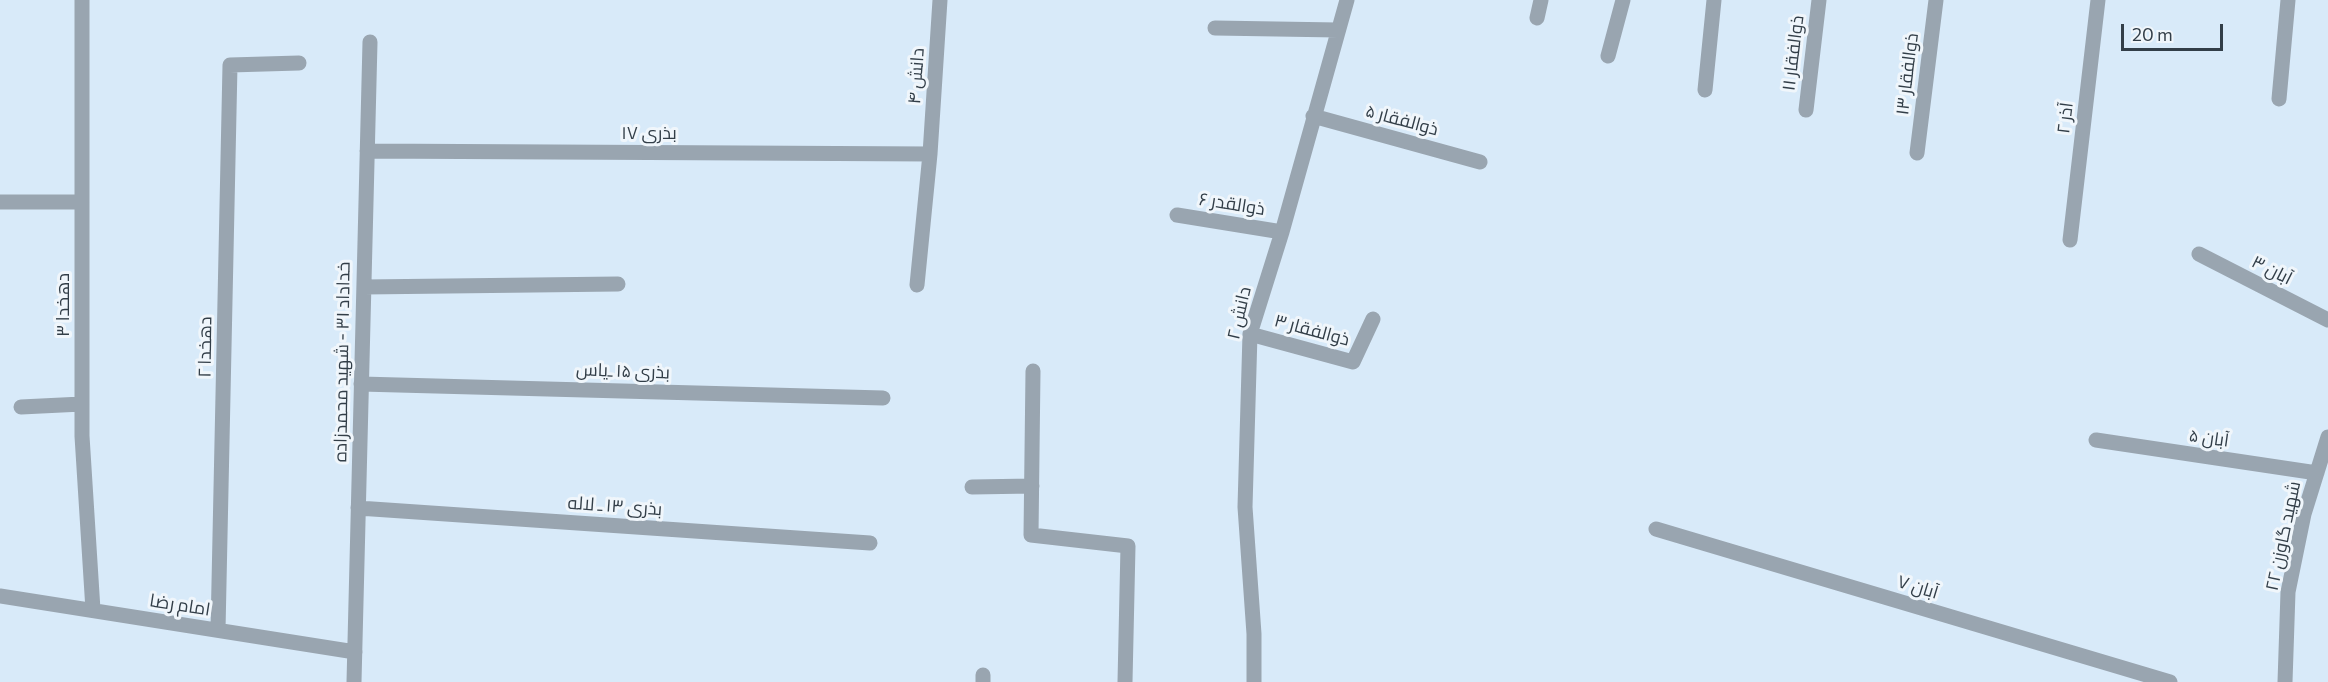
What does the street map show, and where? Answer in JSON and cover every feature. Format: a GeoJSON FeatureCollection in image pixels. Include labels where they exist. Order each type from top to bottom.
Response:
{"type":"FeatureCollection","features":[{"type":"Feature","properties":{"kind":"street","name":"دهخدا ۳"},"geometry":{"type":"LineString","coordinates":[[82,0],[82,436],[93,610]]}},
{"type":"Feature","properties":{"kind":"street","name":"دانش ۴"},"geometry":{"type":"LineString","coordinates":[[916,285],[930,154],[940,0]]}},
{"type":"Feature","properties":{"kind":"street","name":"دانش ۲"},"geometry":{"type":"LineString","coordinates":[[1254,682],[1254,634],[1245,507],[1250,334],[1282,232],[1347,0]]}},
{"type":"Feature","properties":{"kind":"street"},"geometry":{"type":"LineString","coordinates":[[1537,18],[1541,0]]}},
{"type":"Feature","properties":{"kind":"street"},"geometry":{"type":"LineString","coordinates":[[1608,56],[1623,0]]}},
{"type":"Feature","properties":{"kind":"street"},"geometry":{"type":"LineString","coordinates":[[1705,90],[1714,0]]}},
{"type":"Feature","properties":{"kind":"street","name":"ذوالفقار ۱۱"},"geometry":{"type":"LineString","coordinates":[[1806,110],[1819,0]]}},
{"type":"Feature","properties":{"kind":"street","name":"ذوالفقار ۱۳"},"geometry":{"type":"LineString","coordinates":[[1917,153],[1936,0]]}},
{"type":"Feature","properties":{"kind":"street","name":"آذر ۲"},"geometry":{"type":"LineString","coordinates":[[2070,240],[2098,0]]}},
{"type":"Feature","properties":{"kind":"street"},"geometry":{"type":"LineString","coordinates":[[2279,99],[2288,0]]}},
{"type":"Feature","properties":{"kind":"street"},"geometry":{"type":"LineString","coordinates":[[1215,28],[1338,30]]}},
{"type":"Feature","properties":{"kind":"street","name":"خداداد ۳۱ - شهید محمدزاده"},"geometry":{"type":"LineString","coordinates":[[354,682],[370,42]]}},
{"type":"Feature","properties":{"kind":"street","name":"دهخدا ۲"},"geometry":{"type":"LineString","coordinates":[[219,630],[230,65],[299,63]]}},
{"type":"Feature","properties":{"kind":"street","name":"ذوالفقار ۵"},"geometry":{"type":"LineString","coordinates":[[1313,116],[1480,162]]}},
{"type":"Feature","properties":{"kind":"street","name":"بذری ۱۷"},"geometry":{"type":"LineString","coordinates":[[367,151],[930,154]]}},
{"type":"Feature","properties":{"kind":"street"},"geometry":{"type":"LineString","coordinates":[[0,202],[82,202]]}},
{"type":"Feature","properties":{"kind":"street","name":"ذوالقدر ۶"},"geometry":{"type":"LineString","coordinates":[[1176,215],[1282,232]]}},
{"type":"Feature","properties":{"kind":"street","name":"آبان ۳"},"geometry":{"type":"LineString","coordinates":[[2199,254],[2328,320]]}},
{"type":"Feature","properties":{"kind":"street"},"geometry":{"type":"LineString","coordinates":[[364,287],[618,284]]}},
{"type":"Feature","properties":{"kind":"street","name":"ذوالفقار ۳"},"geometry":{"type":"LineString","coordinates":[[1250,334],[1353,362],[1373,319]]}},
{"type":"Feature","properties":{"kind":"street"},"geometry":{"type":"LineString","coordinates":[[1033,371],[1031,535],[1128,546],[1125,682]]}},
{"type":"Feature","properties":{"kind":"street","name":"بذری ۱۵ ـ‌یاس"},"geometry":{"type":"LineString","coordinates":[[361,384],[883,398]]}},
{"type":"Feature","properties":{"kind":"street"},"geometry":{"type":"LineString","coordinates":[[21,407],[82,404]]}},
{"type":"Feature","properties":{"kind":"street","name":"شهید گاوزن ۲۲"},"geometry":{"type":"LineString","coordinates":[[2285,682],[2288,592],[2304,514],[2328,437]]}},
{"type":"Feature","properties":{"kind":"street","name":"آبان ۵"},"geometry":{"type":"LineString","coordinates":[[2096,440],[2317,473]]}},
{"type":"Feature","properties":{"kind":"street"},"geometry":{"type":"LineString","coordinates":[[972,487],[1032,486]]}},
{"type":"Feature","properties":{"kind":"street","name":"بذری ۱۳ ـ لاله"},"geometry":{"type":"LineString","coordinates":[[358,508],[870,543]]}},
{"type":"Feature","properties":{"kind":"street","name":"آبان ۷"},"geometry":{"type":"LineString","coordinates":[[1656,529],[2170,682]]}},
{"type":"Feature","properties":{"kind":"street","name":"امام رضا"},"geometry":{"type":"LineString","coordinates":[[0,596],[355,652]]}}]}
